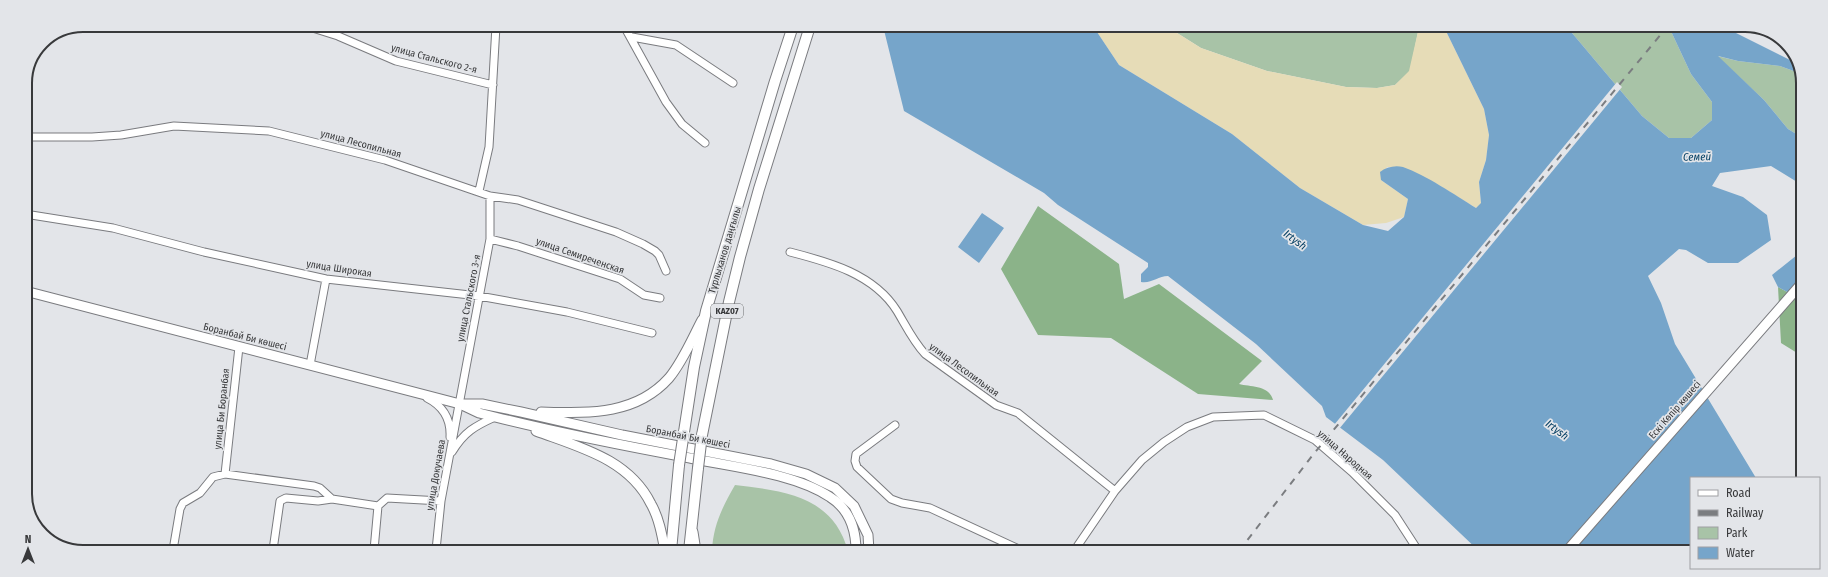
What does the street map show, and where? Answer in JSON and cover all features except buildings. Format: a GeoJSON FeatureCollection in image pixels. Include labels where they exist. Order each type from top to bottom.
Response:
{"type":"FeatureCollection","features":[{"type":"Feature","properties":{"kind":"highway","name":"Тұрлыханов даңғылы"},"geometry":{"type":"LineString","coordinates":[[672,545],[684,432],[694,367],[706,311],[791,32]]}},
{"type":"Feature","properties":{"kind":"highway","name":"Тұрлыханов даңғылы"},"geometry":{"type":"LineString","coordinates":[[690,545],[702,435],[729,302],[759,189],[808,32]]}},
{"type":"Feature","properties":{"kind":"main road","name":"Ескі Көпір көшесі"},"geometry":{"type":"LineString","coordinates":[[1572,545],[1796,290]]}},
{"type":"Feature","properties":{"kind":"main road","name":"Боранбай Би көшесі"},"geometry":{"type":"LineString","coordinates":[[32,293],[460,404],[479,413],[495,417],[620,445],[769,474],[802,484],[830,497],[846,512],[856,535],[856,545]]}},
{"type":"Feature","properties":{"kind":"main road"},"geometry":{"type":"LineString","coordinates":[[521,412],[591,413],[625,407],[649,396],[669,378],[687,350],[706,311]]}},
{"type":"Feature","properties":{"kind":"main road","name":"Боранбай Би көшесі"},"geometry":{"type":"LineString","coordinates":[[460,404],[482,404],[622,435],[771,464],[806,474],[835,488],[854,506],[868,535],[869,545]]}},
{"type":"Feature","properties":{"kind":"main road"},"geometry":{"type":"LineString","coordinates":[[520,423],[535,431],[597,454],[621,468],[638,484],[651,504],[659,524],[664,545]]}},
{"type":"Feature","properties":{"kind":"main road"},"geometry":{"type":"LineString","coordinates":[[692,525],[695,545]]}},
{"type":"Feature","properties":{"kind":"street","name":"улица Стальского 2-я"},"geometry":{"type":"LineString","coordinates":[[325,32],[396,61],[493,85]]}},
{"type":"Feature","properties":{"kind":"street"},"geometry":{"type":"LineString","coordinates":[[479,191],[489,147],[496,32]]}},
{"type":"Feature","properties":{"kind":"street"},"geometry":{"type":"LineString","coordinates":[[628,32],[666,102],[682,124],[705,143]]}},
{"type":"Feature","properties":{"kind":"street"},"geometry":{"type":"LineString","coordinates":[[632,37],[676,45],[733,83]]}},
{"type":"Feature","properties":{"kind":"street","name":"улица Лесопильная"},"geometry":{"type":"LineString","coordinates":[[32,137],[92,137],[121,135],[174,126],[269,131],[385,160],[490,196],[518,200],[616,232],[643,244],[659,255],[666,271]]}},
{"type":"Feature","properties":{"kind":"street","name":"улица Стальского 3-я"},"geometry":{"type":"LineString","coordinates":[[460,404],[490,239],[490,196]]}},
{"type":"Feature","properties":{"kind":"street","name":"улица Широкая"},"geometry":{"type":"LineString","coordinates":[[32,215],[112,228],[204,252],[326,279],[479,296],[567,312],[652,333]]}},
{"type":"Feature","properties":{"kind":"street","name":"улица Семиреченская"},"geometry":{"type":"LineString","coordinates":[[490,239],[518,246],[620,279],[644,295],[660,298]]}},
{"type":"Feature","properties":{"kind":"street","name":"улица Лесопильная"},"geometry":{"type":"LineString","coordinates":[[790,252],[829,261],[874,284],[892,304],[916,346],[924,354],[996,405],[1018,413],[1115,491]]}},
{"type":"Feature","properties":{"kind":"street"},"geometry":{"type":"LineString","coordinates":[[310,365],[326,279]]}},
{"type":"Feature","properties":{"kind":"street","name":"улица Би Боранбая"},"geometry":{"type":"LineString","coordinates":[[225,474],[240,347]]}},
{"type":"Feature","properties":{"kind":"street"},"geometry":{"type":"LineString","coordinates":[[420,394],[437,403],[445,413],[449,422],[450,432],[449,457]]}},
{"type":"Feature","properties":{"kind":"street","name":"улица Докучаева"},"geometry":{"type":"LineString","coordinates":[[437,545],[441,501],[460,404]]}},
{"type":"Feature","properties":{"kind":"street","name":"улица Народная"},"geometry":{"type":"LineString","coordinates":[[1078,545],[1115,491],[1142,460],[1164,442],[1188,427],[1213,417],[1264,415],[1315,440],[1326,449],[1352,472],[1395,516],[1414,545]]}},
{"type":"Feature","properties":{"kind":"street"},"geometry":{"type":"LineString","coordinates":[[449,457],[460,438],[474,426],[495,417]]}},
{"type":"Feature","properties":{"kind":"street"},"geometry":{"type":"LineString","coordinates":[[895,426],[856,454],[855,461],[857,467],[891,499],[902,503],[930,508],[1010,545]]}},
{"type":"Feature","properties":{"kind":"street"},"geometry":{"type":"LineString","coordinates":[[174,545],[180,509],[183,503],[200,493],[213,476],[225,474],[314,486],[320,488],[332,499]]}},
{"type":"Feature","properties":{"kind":"street"},"geometry":{"type":"LineString","coordinates":[[275,545],[280,501],[286,498],[318,501],[332,499],[378,506]]}},
{"type":"Feature","properties":{"kind":"street"},"geometry":{"type":"LineString","coordinates":[[374,545],[378,506],[387,498],[441,501]]}},
{"type":"Feature","properties":{"kind":"green space"},"geometry":{"type":"Polygon","coordinates":[[[1176,32],[1418,32],[1410,71],[1395,85],[1377,88],[1346,87],[1267,71],[1201,48],[1176,32]]]}},
{"type":"Feature","properties":{"kind":"green space"},"geometry":{"type":"Polygon","coordinates":[[[1571,32],[1671,32],[1691,74],[1712,102],[1712,120],[1691,138],[1669,138],[1642,116],[1571,32]]]}},
{"type":"Feature","properties":{"kind":"green space"},"geometry":{"type":"Polygon","coordinates":[[[1717,56],[1738,61],[1780,66],[1794,71],[1796,80],[1796,134],[1788,129],[1764,100],[1717,56]]]}},
{"type":"Feature","properties":{"kind":"green space"},"geometry":{"type":"Polygon","coordinates":[[[1038,206],[1119,264],[1124,299],[1159,284],[1262,361],[1239,384],[1264,389],[1271,395],[1273,400],[1198,394],[1111,338],[1038,335],[1001,269],[1038,206]]]}},
{"type":"Feature","properties":{"kind":"green space"},"geometry":{"type":"Polygon","coordinates":[[[1778,287],[1796,297],[1796,352],[1781,343],[1778,287]]]}},
{"type":"Feature","properties":{"kind":"green space"},"geometry":{"type":"Polygon","coordinates":[[[735,485],[788,494],[819,508],[831,518],[841,533],[846,545],[713,545],[714,533],[719,516],[735,485]]]}},
{"type":"Feature","properties":{"kind":"sand"},"geometry":{"type":"Polygon","coordinates":[[[1097,32],[1176,32],[1201,48],[1267,71],[1346,87],[1377,88],[1395,85],[1409,71],[1418,32],[1446,32],[1484,109],[1489,135],[1486,160],[1479,182],[1481,204],[1476,208],[1437,184],[1402,167],[1387,167],[1381,180],[1408,199],[1404,217],[1386,223],[1363,225],[1300,188],[1232,134],[1119,65],[1097,32]]]}},
{"type":"Feature","properties":{"kind":"water"},"geometry":{"type":"Polygon","coordinates":[[[884,32],[1097,32],[1119,65],[1232,134],[1300,188],[1363,225],[1388,231],[1404,217],[1408,199],[1381,180],[1380,172],[1394,166],[1403,167],[1421,175],[1476,208],[1481,203],[1479,182],[1486,160],[1489,135],[1484,109],[1446,32],[1571,32],[1642,116],[1669,138],[1691,138],[1712,120],[1712,102],[1691,74],[1671,32],[1734,32],[1790,60],[1792,64],[1794,71],[1780,66],[1738,61],[1718,56],[1764,100],[1788,129],[1796,134],[1796,181],[1771,166],[1720,173],[1712,186],[1743,197],[1767,215],[1771,240],[1738,263],[1708,263],[1686,250],[1679,249],[1648,276],[1661,303],[1675,344],[1755,477],[1690,477],[1690,545],[1473,545],[1383,460],[1326,417],[1322,406],[1256,344],[1168,276],[1148,282],[1141,282],[1141,274],[1148,267],[1148,263],[1058,205],[1044,193],[904,111],[884,32]]]}},
{"type":"Feature","properties":{"kind":"water"},"geometry":{"type":"Polygon","coordinates":[[[982,213],[1004,228],[979,263],[958,247],[982,213]]]}},
{"type":"Feature","properties":{"kind":"water"},"geometry":{"type":"Polygon","coordinates":[[[1796,256],[1796,297],[1778,287],[1772,275],[1796,256]]]}},
{"type":"Feature","properties":{"kind":"pier"},"geometry":{"type":"Polygon","coordinates":[[[1617,82],[1622,87],[1339,429],[1334,425],[1617,82]]]}},
{"type":"Feature","properties":{"kind":"railway"},"geometry":{"type":"LineString","coordinates":[[1244,545],[1312,456],[1663,32]]}},
{"type":"Feature","properties":{"kind":"water label","name":"Семей"},"geometry":{"type":"Point","coordinates":[1697,157]}},
{"type":"Feature","properties":{"kind":"water label","name":"Irtysh"},"geometry":{"type":"Point","coordinates":[1295,240]}},
{"type":"Feature","properties":{"kind":"water label","name":"Irtysh"},"geometry":{"type":"Point","coordinates":[1557,430]}}]}
